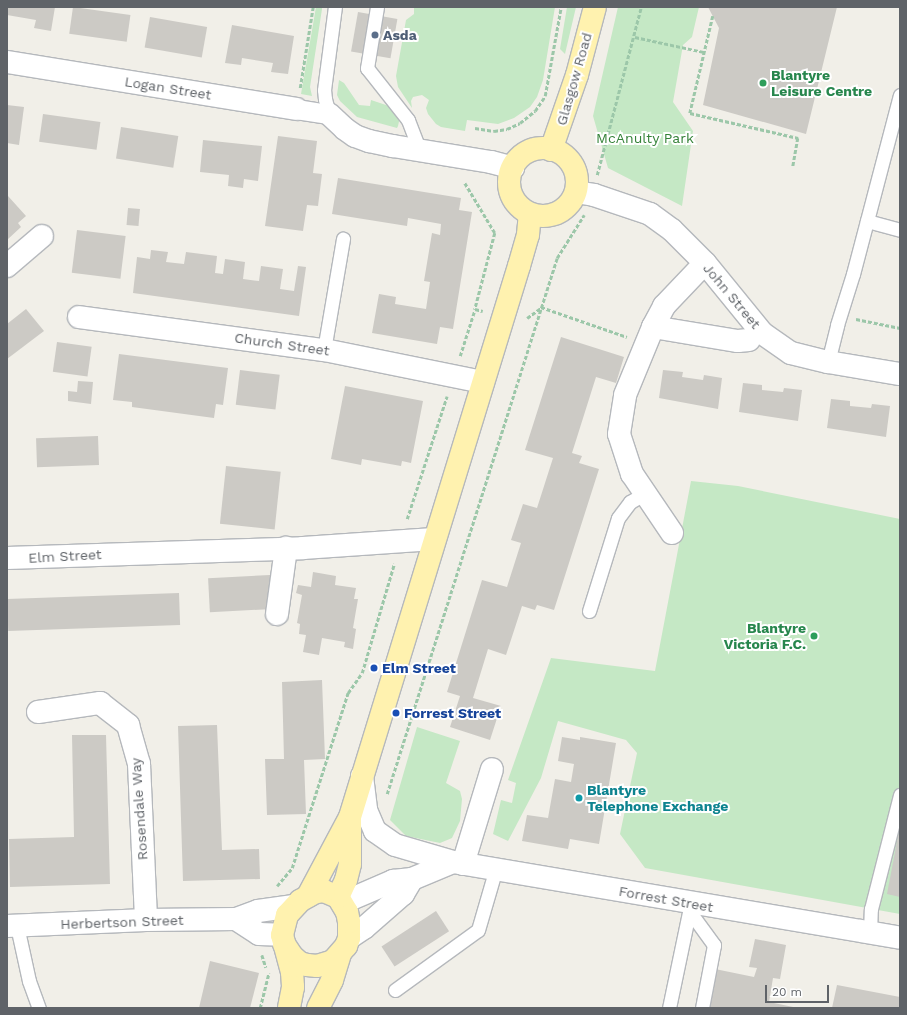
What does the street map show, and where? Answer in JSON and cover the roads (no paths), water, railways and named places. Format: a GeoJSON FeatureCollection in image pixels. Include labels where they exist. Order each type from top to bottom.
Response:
{"type":"FeatureCollection","features":[{"type":"Feature","properties":{"kind":"main road","name":"Glasgow Road"},"geometry":{"type":"LineString","coordinates":[[551,150],[564,118],[595,7]]}},
{"type":"Feature","properties":{"kind":"main road"},"geometry":{"type":"LineString","coordinates":[[535,150],[551,150],[561,154],[573,166],[585,193],[572,201],[560,212],[549,216],[530,214],[517,203],[512,196],[510,184],[513,168],[524,154],[535,150]]}},
{"type":"Feature","properties":{"kind":"main road"},"geometry":{"type":"LineString","coordinates":[[289,1008],[293,986],[292,972],[283,940],[287,915],[301,901],[350,817],[434,538],[528,235],[530,214]]}},
{"type":"Feature","properties":{"kind":"main road"},"geometry":{"type":"LineString","coordinates":[[340,900],[350,864],[350,817]]}},
{"type":"Feature","properties":{"kind":"main road"},"geometry":{"type":"LineString","coordinates":[[301,901],[324,891],[340,900],[349,922],[345,946],[332,980],[318,1008]]}},
{"type":"Feature","properties":{"kind":"main road"},"geometry":{"type":"LineString","coordinates":[[283,940],[292,956],[307,965],[317,966],[327,964],[345,946]]}},
{"type":"Feature","properties":{"kind":"street","name":"Logan Street"},"geometry":{"type":"LineString","coordinates":[[7,62],[329,114]]}},
{"type":"Feature","properties":{"kind":"street"},"geometry":{"type":"LineString","coordinates":[[329,114],[336,122],[355,136],[380,144],[491,162],[513,168]]}},
{"type":"Feature","properties":{"kind":"street","name":"John Street"},"geometry":{"type":"LineString","coordinates":[[585,193],[650,214],[672,230],[705,263],[762,333],[791,353],[828,362],[900,374]]}},
{"type":"Feature","properties":{"kind":"street"},"geometry":{"type":"LineString","coordinates":[[7,266],[42,236]]}},
{"type":"Feature","properties":{"kind":"street"},"geometry":{"type":"LineString","coordinates":[[672,533],[644,494],[632,474],[619,434],[625,395],[664,306],[705,263]]}},
{"type":"Feature","properties":{"kind":"street","name":"Church Street"},"geometry":{"type":"LineString","coordinates":[[79,317],[324,350],[483,382]]}},
{"type":"Feature","properties":{"kind":"street"},"geometry":{"type":"LineString","coordinates":[[650,335],[738,341],[749,340]]}},
{"type":"Feature","properties":{"kind":"street","name":"Elm Street"},"geometry":{"type":"LineString","coordinates":[[7,558],[286,548],[434,538]]}},
{"type":"Feature","properties":{"kind":"street"},"geometry":{"type":"LineString","coordinates":[[277,614],[286,548]]}},
{"type":"Feature","properties":{"kind":"street","name":"Rosendale Way"},"geometry":{"type":"LineString","coordinates":[[38,712],[100,704],[128,725],[139,764],[146,920]]}},
{"type":"Feature","properties":{"kind":"street"},"geometry":{"type":"LineString","coordinates":[[362,774],[366,810],[375,831],[395,845],[458,863],[492,769]]}},
{"type":"Feature","properties":{"kind":"street","name":"Forrest Street"},"geometry":{"type":"LineString","coordinates":[[340,900],[393,881],[412,879],[458,863],[496,868],[691,908],[900,938]]}},
{"type":"Feature","properties":{"kind":"street"},"geometry":{"type":"LineString","coordinates":[[345,946],[402,894],[412,879]]}},
{"type":"Feature","properties":{"kind":"street","name":"Herbertson Street"},"geometry":{"type":"LineString","coordinates":[[12,926],[146,920],[236,919],[258,911],[301,901]]}},
{"type":"Feature","properties":{"kind":"street"},"geometry":{"type":"LineString","coordinates":[[236,919],[259,934],[283,940]]}},
{"type":"Feature","properties":{"kind":"lane"},"geometry":{"type":"LineString","coordinates":[[329,114],[324,99],[324,90],[336,7]]}},
{"type":"Feature","properties":{"kind":"lane"},"geometry":{"type":"LineString","coordinates":[[377,7],[367,68],[408,120],[420,151]]}},
{"type":"Feature","properties":{"kind":"lane"},"geometry":{"type":"LineString","coordinates":[[828,362],[840,315],[853,274],[900,95]]}},
{"type":"Feature","properties":{"kind":"lane"},"geometry":{"type":"LineString","coordinates":[[867,221],[900,230]]}},
{"type":"Feature","properties":{"kind":"lane"},"geometry":{"type":"LineString","coordinates":[[324,350],[343,239]]}},
{"type":"Feature","properties":{"kind":"lane"},"geometry":{"type":"LineString","coordinates":[[589,611],[618,518],[630,502],[644,494]]}},
{"type":"Feature","properties":{"kind":"lane"},"geometry":{"type":"LineString","coordinates":[[870,933],[871,909],[900,795]]}},
{"type":"Feature","properties":{"kind":"lane"},"geometry":{"type":"LineString","coordinates":[[395,990],[478,930],[496,868]]}},
{"type":"Feature","properties":{"kind":"lane"},"geometry":{"type":"LineString","coordinates":[[669,1008],[691,908]]}},
{"type":"Feature","properties":{"kind":"lane","name":"Forrest Street"},"geometry":{"type":"LineString","coordinates":[[691,908],[714,945],[702,1008]]}},
{"type":"Feature","properties":{"kind":"lane"},"geometry":{"type":"LineString","coordinates":[[12,926],[39,1008]]}},
{"type":"Feature","properties":{"kind":"place","name":"Asda"},"geometry":{"type":"Point","coordinates":[375,35]}},
{"type":"Feature","properties":{"kind":"place","name":"Blantyre Leisure Centre"},"geometry":{"type":"Point","coordinates":[763,83]}},
{"type":"Feature","properties":{"kind":"place","name":"Blantyre Victoria F.C."},"geometry":{"type":"Point","coordinates":[814,636]}},
{"type":"Feature","properties":{"kind":"place","name":"Elm Street"},"geometry":{"type":"Point","coordinates":[374,668]}},
{"type":"Feature","properties":{"kind":"place","name":"Forrest Street"},"geometry":{"type":"Point","coordinates":[396,713]}},
{"type":"Feature","properties":{"kind":"place","name":"Blantyre Telephone Exchange"},"geometry":{"type":"Point","coordinates":[579,798]}},
{"type":"Feature","properties":{"kind":"park label","name":"McAnulty Park"},"geometry":{"type":"Point","coordinates":[645,138]}}]}
